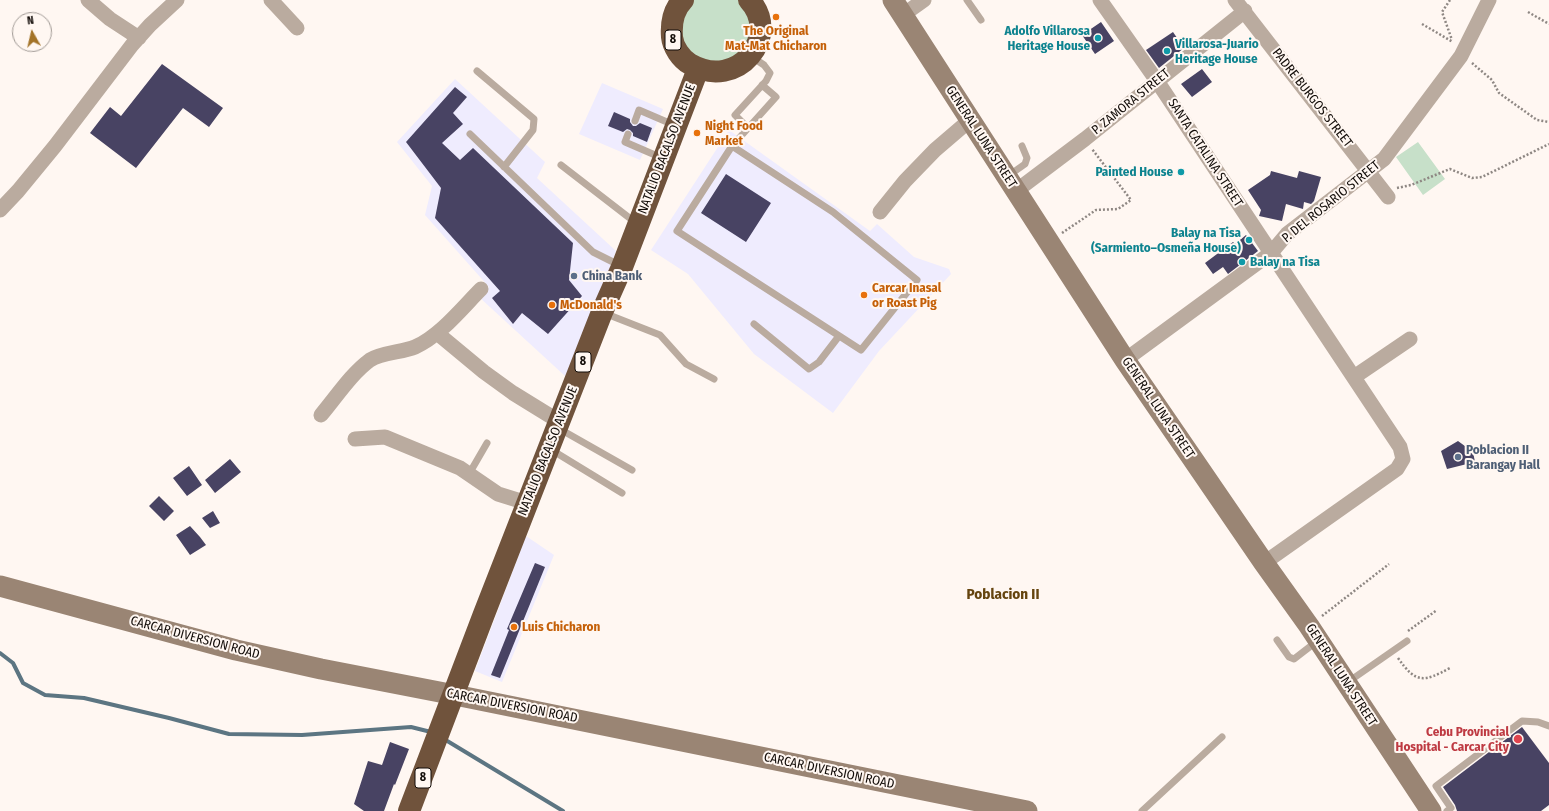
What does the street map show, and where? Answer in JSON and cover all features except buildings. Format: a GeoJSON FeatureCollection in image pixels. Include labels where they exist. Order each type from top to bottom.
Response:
{"type":"FeatureCollection","features":[{"type":"Feature","properties":{"kind":"highway","name":"8"},"geometry":{"type":"LineString","coordinates":[[679,1],[671,27],[673,40],[678,52],[686,62],[698,69],[709,72],[720,72],[732,70],[742,64],[750,56],[756,46],[760,24],[757,13],[749,0]]}},
{"type":"Feature","properties":{"kind":"highway","name":"NATALIO BACALSO AVENUE"},"geometry":{"type":"LineString","coordinates":[[410,811],[527,503],[550,448],[602,312],[622,267],[698,69]]}},
{"type":"Feature","properties":{"kind":"main road","name":"GENERAL LUNA STREET"},"geometry":{"type":"LineString","coordinates":[[898,7],[1125,360],[1264,563],[1314,633],[1346,684],[1431,811]]}},
{"type":"Feature","properties":{"kind":"main road","name":"CARCAR DIVERSION ROAD"},"geometry":{"type":"LineString","coordinates":[[0,586],[236,650],[321,669],[455,694],[1027,811]]}},
{"type":"Feature","properties":{"kind":"street"},"geometry":{"type":"LineString","coordinates":[[0,210],[18,191],[55,146],[139,38],[150,25],[177,0]]}},
{"type":"Feature","properties":{"kind":"street"},"geometry":{"type":"LineString","coordinates":[[270,0],[297,28]]}},
{"type":"Feature","properties":{"kind":"street"},"geometry":{"type":"LineString","coordinates":[[898,7],[924,0]]}},
{"type":"Feature","properties":{"kind":"street","name":"SANTA CATALINA STREET"},"geometry":{"type":"LineString","coordinates":[[1100,0],[1157,81],[1400,447],[1403,459],[1397,469],[1264,563]]}},
{"type":"Feature","properties":{"kind":"street","name":"P. DEL ROSARIO STREET"},"geometry":{"type":"LineString","coordinates":[[1125,360],[1271,253],[1287,234],[1384,159],[1461,56],[1489,0]]}},
{"type":"Feature","properties":{"kind":"street"},"geometry":{"type":"LineString","coordinates":[[92,1],[110,20],[139,38]]}},
{"type":"Feature","properties":{"kind":"street","name":"P. ZAMORA STREET"},"geometry":{"type":"LineString","coordinates":[[1011,184],[1085,139],[1157,81],[1240,6]]}},
{"type":"Feature","properties":{"kind":"street","name":"PADRE BURGOS STREET"},"geometry":{"type":"LineString","coordinates":[[1240,6],[1386,194]]}},
{"type":"Feature","properties":{"kind":"street"},"geometry":{"type":"LineString","coordinates":[[880,212],[905,181],[935,150],[970,120]]}},
{"type":"Feature","properties":{"kind":"street"},"geometry":{"type":"LineString","coordinates":[[322,415],[356,373],[372,359],[414,347],[437,333],[482,289]]}},
{"type":"Feature","properties":{"kind":"street"},"geometry":{"type":"LineString","coordinates":[[437,333],[484,372],[559,425]]}},
{"type":"Feature","properties":{"kind":"street"},"geometry":{"type":"LineString","coordinates":[[1354,377],[1410,338]]}},
{"type":"Feature","properties":{"kind":"street"},"geometry":{"type":"LineString","coordinates":[[355,439],[385,437],[460,468],[498,494],[527,503]]}},
{"type":"Feature","properties":{"kind":"lane"},"geometry":{"type":"LineString","coordinates":[[968,0],[981,20]]}},
{"type":"Feature","properties":{"kind":"lane"},"geometry":{"type":"LineString","coordinates":[[748,128],[735,115],[766,81],[770,73],[764,65],[750,56]]}},
{"type":"Feature","properties":{"kind":"lane"},"geometry":{"type":"LineString","coordinates":[[477,71],[534,119],[533,130],[504,168]]}},
{"type":"Feature","properties":{"kind":"lane"},"geometry":{"type":"LineString","coordinates":[[732,146],[833,212],[916,280],[861,350],[677,231],[732,146],[776,97],[762,85]]}},
{"type":"Feature","properties":{"kind":"lane"},"geometry":{"type":"LineString","coordinates":[[634,121],[639,110],[676,126]]}},
{"type":"Feature","properties":{"kind":"lane"},"geometry":{"type":"LineString","coordinates":[[470,134],[593,252],[622,267]]}},
{"type":"Feature","properties":{"kind":"lane"},"geometry":{"type":"LineString","coordinates":[[628,134],[626,142],[663,158]]}},
{"type":"Feature","properties":{"kind":"lane"},"geometry":{"type":"LineString","coordinates":[[1011,184],[1025,164],[1027,158],[1022,146]]}},
{"type":"Feature","properties":{"kind":"lane"},"geometry":{"type":"LineString","coordinates":[[561,165],[638,225]]}},
{"type":"Feature","properties":{"kind":"lane"},"geometry":{"type":"LineString","coordinates":[[602,312],[660,335],[686,364],[714,379]]}},
{"type":"Feature","properties":{"kind":"lane"},"geometry":{"type":"LineString","coordinates":[[754,324],[809,369],[818,362],[839,336]]}},
{"type":"Feature","properties":{"kind":"lane"},"geometry":{"type":"LineString","coordinates":[[559,425],[632,470]]}},
{"type":"Feature","properties":{"kind":"lane"},"geometry":{"type":"LineString","coordinates":[[469,474],[486,443]]}},
{"type":"Feature","properties":{"kind":"lane"},"geometry":{"type":"LineString","coordinates":[[550,448],[622,493]]}},
{"type":"Feature","properties":{"kind":"lane"},"geometry":{"type":"LineString","coordinates":[[1277,640],[1288,657],[1294,659],[1314,633]]}},
{"type":"Feature","properties":{"kind":"lane"},"geometry":{"type":"LineString","coordinates":[[1346,684],[1408,641]]}},
{"type":"Feature","properties":{"kind":"lane"},"geometry":{"type":"LineString","coordinates":[[1448,811],[1452,808],[1436,786],[1522,721],[1538,722],[1549,726]]}},
{"type":"Feature","properties":{"kind":"lane"},"geometry":{"type":"LineString","coordinates":[[1142,811],[1222,737]]}},
{"type":"Feature","properties":{"kind":"path"},"geometry":{"type":"LineString","coordinates":[[1450,0],[1442,12],[1452,41]]}},
{"type":"Feature","properties":{"kind":"path"},"geometry":{"type":"LineString","coordinates":[[1528,12],[1549,24]]}},
{"type":"Feature","properties":{"kind":"path"},"geometry":{"type":"LineString","coordinates":[[1492,80],[1499,93],[1537,120],[1549,122]]}},
{"type":"Feature","properties":{"kind":"path"},"geometry":{"type":"LineString","coordinates":[[1048,242],[1096,210],[1118,209],[1131,200],[1085,139]]}},
{"type":"Feature","properties":{"kind":"path"},"geometry":{"type":"LineString","coordinates":[[1386,194],[1450,169],[1472,178],[1482,178],[1549,144]]}},
{"type":"Feature","properties":{"kind":"path"},"geometry":{"type":"LineString","coordinates":[[1314,633],[1389,564]]}},
{"type":"Feature","properties":{"kind":"path"},"geometry":{"type":"LineString","coordinates":[[1393,651],[1406,668],[1420,678],[1431,678],[1450,668]]}},
{"type":"Feature","properties":{"kind":"shaded area"},"geometry":{"type":"Polygon","coordinates":[[[455,79],[545,162],[537,178],[616,251],[576,360],[565,376],[479,297],[489,287],[425,215],[432,186],[397,142],[455,79]]]}},
{"type":"Feature","properties":{"kind":"shaded area"},"geometry":{"type":"Polygon","coordinates":[[[602,83],[663,109],[640,160],[579,134],[602,83]]]}},
{"type":"Feature","properties":{"kind":"shaded area"},"geometry":{"type":"Polygon","coordinates":[[[729,130],[870,231],[877,224],[914,257],[949,269],[951,274],[879,351],[833,413],[754,354],[688,274],[651,250],[729,130]]]}},
{"type":"Feature","properties":{"kind":"shaded area"},"geometry":{"type":"Polygon","coordinates":[[[526,536],[554,555],[502,682],[475,671],[526,536]]]}},
{"type":"Feature","properties":{"kind":"green space"},"geometry":{"type":"Polygon","coordinates":[[[689,0],[742,0],[755,35],[730,65],[690,59],[676,27],[689,0]]]}},
{"type":"Feature","properties":{"kind":"green space"},"geometry":{"type":"Polygon","coordinates":[[[1418,142],[1445,179],[1423,195],[1396,157],[1418,142]]]}},
{"type":"Feature","properties":{"kind":"waterway"},"geometry":{"type":"LineString","coordinates":[[0,653],[13,663],[23,683],[45,695],[84,698],[229,734],[302,735],[411,727],[431,732]]}},
{"type":"Feature","properties":{"kind":"waterway"},"geometry":{"type":"LineString","coordinates":[[444,739],[563,811]]}},
{"type":"Feature","properties":{"kind":"place","name":"The Original Mat-Mat Chicharon"},"geometry":{"type":"Point","coordinates":[776,17]}},
{"type":"Feature","properties":{"kind":"place","name":"Adolfo Villarosa Heritage House"},"geometry":{"type":"Point","coordinates":[1098,38]}},
{"type":"Feature","properties":{"kind":"place","name":"Villarosa-Juario Heritage House"},"geometry":{"type":"Point","coordinates":[1167,51]}},
{"type":"Feature","properties":{"kind":"place","name":"Night Food Market"},"geometry":{"type":"Point","coordinates":[697,133]}},
{"type":"Feature","properties":{"kind":"place","name":"Painted House"},"geometry":{"type":"Point","coordinates":[1181,172]}},
{"type":"Feature","properties":{"kind":"place","name":"Balay na Tisa (Sarmiento–Osmeña House)"},"geometry":{"type":"Point","coordinates":[1249,240]}},
{"type":"Feature","properties":{"kind":"place","name":"Balay na Tisa"},"geometry":{"type":"Point","coordinates":[1242,262]}},
{"type":"Feature","properties":{"kind":"place","name":"China Bank"},"geometry":{"type":"Point","coordinates":[574,276]}},
{"type":"Feature","properties":{"kind":"place","name":"Carcar Inasal or Roast Pig"},"geometry":{"type":"Point","coordinates":[864,295]}},
{"type":"Feature","properties":{"kind":"place","name":"McDonald's"},"geometry":{"type":"Point","coordinates":[552,305]}},
{"type":"Feature","properties":{"kind":"place","name":"Poblacion II Barangay Hall"},"geometry":{"type":"Point","coordinates":[1458,457]}},
{"type":"Feature","properties":{"kind":"place","name":"Luis Chicharon"},"geometry":{"type":"Point","coordinates":[514,627]}},
{"type":"Feature","properties":{"kind":"place","name":"Cebu Provincial Hospital - Carcar City"},"geometry":{"type":"Point","coordinates":[1518,739]}},
{"type":"Feature","properties":{"kind":"district","name":"Poblacion II"},"geometry":{"type":"Point","coordinates":[1003,595]}}]}
